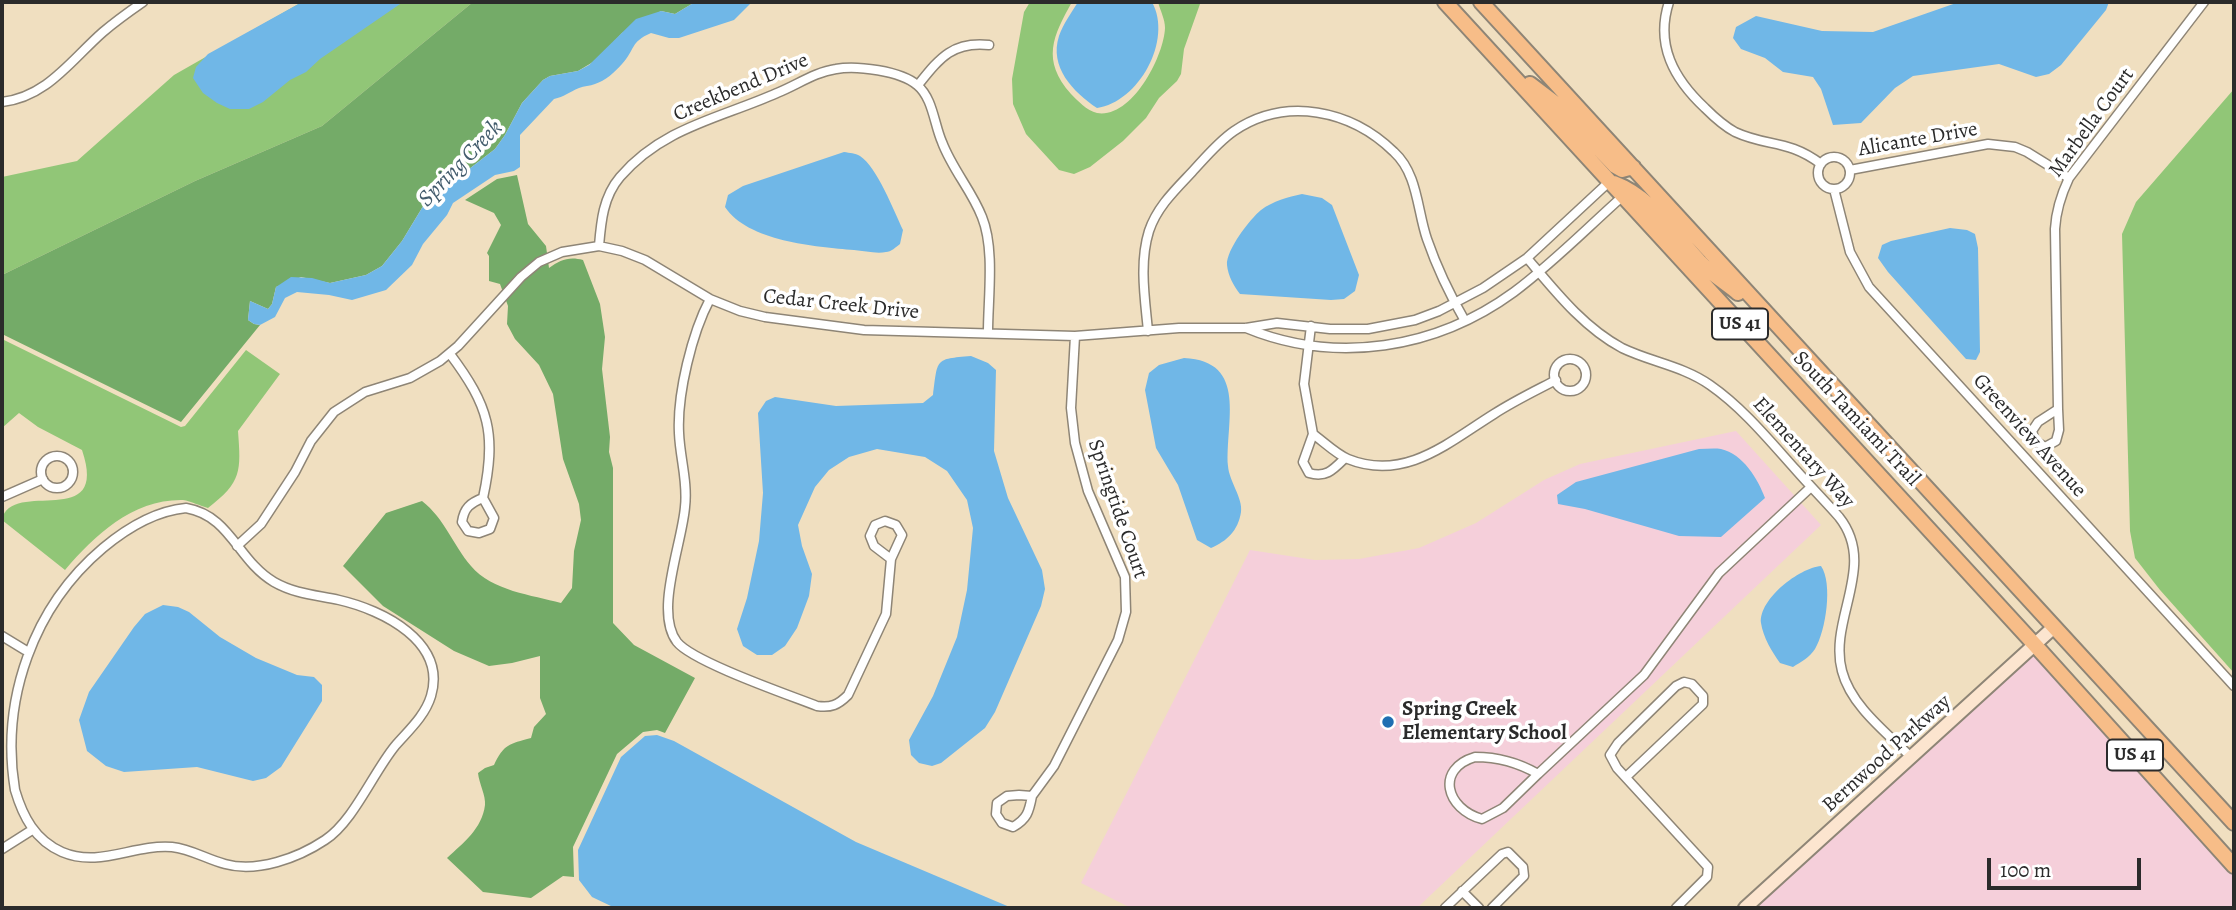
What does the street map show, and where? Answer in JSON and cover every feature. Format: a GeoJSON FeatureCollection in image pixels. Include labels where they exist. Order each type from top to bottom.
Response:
{"type":"FeatureCollection","features":[{"type":"Feature","properties":{"kind":"main road","name":"South Tamiami Trail"},"geometry":{"type":"LineString","coordinates":[[1445,2],[2234,866]]}},
{"type":"Feature","properties":{"kind":"main road","name":"South Tamiami Trail"},"geometry":{"type":"LineString","coordinates":[[1481,2],[2234,823]]}},
{"type":"Feature","properties":{"kind":"main road"},"geometry":{"type":"LineString","coordinates":[[1500,62],[1555,103],[1615,166],[1622,170],[1633,167]]}},
{"type":"Feature","properties":{"kind":"main road"},"geometry":{"type":"LineString","coordinates":[[1610,181],[1629,188],[1644,199],[1702,265],[1773,320]]}},
{"type":"Feature","properties":{"kind":"street"},"geometry":{"type":"LineString","coordinates":[[2,102],[22,98],[43,88],[103,32],[143,2]]}},
{"type":"Feature","properties":{"kind":"street"},"geometry":{"type":"LineString","coordinates":[[1669,2],[1664,34],[1668,59],[1698,102],[1733,131],[1795,148],[1821,164]]}},
{"type":"Feature","properties":{"kind":"street","name":"Marbella Court"},"geometry":{"type":"LineString","coordinates":[[2058,409],[2038,422],[2032,431],[2035,441],[2045,447],[2056,441],[2059,430],[2055,229],[2059,202],[2068,178],[2204,2]]}},
{"type":"Feature","properties":{"kind":"street"},"geometry":{"type":"LineString","coordinates":[[988,332],[986,230],[976,204],[947,154],[929,100],[918,85],[941,56],[951,50],[976,43],[989,44]]}},
{"type":"Feature","properties":{"kind":"street","name":"Creekbend Drive"},"geometry":{"type":"LineString","coordinates":[[599,246],[602,212],[620,177],[652,149],[691,125],[837,68],[887,72],[900,75],[918,85]]}},
{"type":"Feature","properties":{"kind":"street"},"geometry":{"type":"LineString","coordinates":[[1148,331],[1144,256],[1149,230],[1162,205],[1221,141],[1233,132],[1267,117],[1301,111],[1325,113],[1351,121],[1380,140],[1404,163],[1414,188],[1427,240],[1465,321]]}},
{"type":"Feature","properties":{"kind":"street","name":"Alicante Drive"},"geometry":{"type":"LineString","coordinates":[[1850,170],[1988,144],[2015,147],[2027,152],[2068,178]]}},
{"type":"Feature","properties":{"kind":"street"},"geometry":{"type":"LineString","coordinates":[[1838,157],[1850,170],[1846,183],[1834,189],[1820,181],[1821,164],[1830,158],[1838,157]]}},
{"type":"Feature","properties":{"kind":"street","name":"Cedar Creek Drive"},"geometry":{"type":"LineString","coordinates":[[237,546],[261,524],[295,472],[311,441],[334,412],[365,392],[410,377],[450,354],[521,277],[539,262],[562,252],[599,246],[634,255],[710,299],[765,317],[864,330],[1075,336],[1218,327],[1246,328],[1277,323],[1356,330],[1415,320],[1455,304],[1497,280],[1527,258],[1610,181]]}},
{"type":"Feature","properties":{"kind":"street","name":"Greenview Avenue"},"geometry":{"type":"LineString","coordinates":[[1834,189],[1850,252],[1869,287],[2234,686]]}},
{"type":"Feature","properties":{"kind":"street","name":"Cedar Creek Drive"},"geometry":{"type":"LineString","coordinates":[[1246,328],[1267,337],[1335,349],[1385,347],[1432,335],[1493,307],[1539,272],[1623,196]]}},
{"type":"Feature","properties":{"kind":"street","name":"Elementary Way"},"geometry":{"type":"LineString","coordinates":[[1527,258],[1585,322],[1603,336],[1623,348],[1694,375],[1727,397],[1840,519],[1852,542],[1855,556],[1840,656],[1845,680],[1864,709],[1911,757]]}},
{"type":"Feature","properties":{"kind":"street"},"geometry":{"type":"LineString","coordinates":[[710,299],[697,326],[680,406],[679,431],[686,505],[667,612],[672,634],[678,643],[696,657],[817,706],[829,708],[848,695],[883,626],[889,601],[891,559],[902,535],[896,525],[885,521],[875,525],[870,536],[874,546],[891,559]]}},
{"type":"Feature","properties":{"kind":"street"},"geometry":{"type":"LineString","coordinates":[[1311,327],[1304,384],[1313,434],[1303,462],[1309,473],[1319,476],[1330,473],[1345,458]]}},
{"type":"Feature","properties":{"kind":"street","name":"Springtide Court"},"geometry":{"type":"LineString","coordinates":[[1032,796],[1007,796],[998,803],[996,814],[1002,823],[1013,827],[1023,822],[1029,813],[1032,796],[1054,766],[1118,640],[1126,612],[1125,577],[1088,491],[1075,443],[1071,408],[1075,336]]}},
{"type":"Feature","properties":{"kind":"street"},"geometry":{"type":"LineString","coordinates":[[450,354],[476,391],[485,414],[489,464],[483,498],[494,518],[490,529],[479,533],[468,531],[461,522],[464,510],[472,502],[483,498]]}},
{"type":"Feature","properties":{"kind":"street"},"geometry":{"type":"LineString","coordinates":[[1313,434],[1345,458],[1378,467],[1415,462],[1522,397],[1556,380]]}},
{"type":"Feature","properties":{"kind":"street"},"geometry":{"type":"LineString","coordinates":[[60,455],[69,460],[73,477],[65,486],[51,487],[43,480],[42,466],[49,457],[60,455]]}},
{"type":"Feature","properties":{"kind":"street"},"geometry":{"type":"LineString","coordinates":[[2,497],[43,480]]}},
{"type":"Feature","properties":{"kind":"street"},"geometry":{"type":"LineString","coordinates":[[1538,774],[1522,764],[1475,757],[1463,761],[1454,770],[1450,782],[1451,796],[1458,807],[1469,815],[1482,819],[1503,808],[1644,675],[1719,573],[1811,487]]}},
{"type":"Feature","properties":{"kind":"street"},"geometry":{"type":"LineString","coordinates":[[174,509],[197,510],[218,521],[262,573],[283,586],[305,594],[352,604],[397,625],[417,639],[430,660],[433,672],[431,695],[421,716],[390,752],[338,829],[321,843],[274,862],[250,867],[217,861],[172,847],[148,848],[105,858],[80,857],[50,845],[32,830],[15,791],[8,763],[6,739],[10,697],[25,650],[48,608],[77,572],[111,542],[152,517],[174,509]]}},
{"type":"Feature","properties":{"kind":"street","name":"Bernwood Parkway"},"geometry":{"type":"LineString","coordinates":[[1745,908],[2054,627]]}},
{"type":"Feature","properties":{"kind":"street"},"geometry":{"type":"LineString","coordinates":[[2,636],[25,650]]}},
{"type":"Feature","properties":{"kind":"street"},"geometry":{"type":"LineString","coordinates":[[1626,778],[1703,704],[1703,696],[1692,684],[1684,682],[1676,687],[1613,748],[1611,759],[1626,778],[1708,867],[1707,877],[1675,908]]}},
{"type":"Feature","properties":{"kind":"street"},"geometry":{"type":"LineString","coordinates":[[2,849],[32,830]]}},
{"type":"Feature","properties":{"kind":"street"},"geometry":{"type":"LineString","coordinates":[[1445,908],[1502,854],[1511,854],[1523,867],[1524,876],[1492,908]]}},
{"type":"Feature","properties":{"kind":"street"},"geometry":{"type":"LineString","coordinates":[[1462,891],[1479,908]]}},
{"type":"Feature","properties":{"kind":"shaded area","name":"Spring Creek Elementary School"},"geometry":{"type":"Polygon","coordinates":[[[1736,431],[1821,525],[1417,908],[1131,908],[1081,883],[1250,550],[1315,560],[1359,559],[1419,548],[1476,523],[1544,480],[1580,464],[1736,431]]]}},
{"type":"Feature","properties":{"kind":"shaded area"},"geometry":{"type":"Polygon","coordinates":[[[2034,654],[2234,875],[2234,908],[1753,908],[2034,654]]]}},
{"type":"Feature","properties":{"kind":"green space"},"geometry":{"type":"Polygon","coordinates":[[[302,2],[473,2],[322,126],[195,181],[2,275],[2,177],[77,161],[174,75],[302,2]]]}},
{"type":"Feature","properties":{"kind":"green space"},"geometry":{"type":"Polygon","coordinates":[[[473,2],[695,2],[675,14],[661,11],[622,33],[598,59],[578,71],[550,76],[543,80],[522,103],[495,149],[425,203],[402,241],[382,266],[366,275],[330,283],[301,277],[276,287],[268,309],[250,301],[248,320],[260,325],[181,422],[2,334],[2,275],[195,181],[322,126],[473,2]]]}},
{"type":"Feature","properties":{"kind":"green space"},"geometry":{"type":"Polygon","coordinates":[[[1030,2],[1072,2],[1055,37],[1053,59],[1062,82],[1071,94],[1086,108],[1097,113],[1110,112],[1122,106],[1134,96],[1152,69],[1159,54],[1165,28],[1158,2],[1200,4],[1184,49],[1181,74],[1177,81],[1123,141],[1090,167],[1074,174],[1059,170],[1026,134],[1013,104],[1012,79],[1024,12],[1030,2]]]}},
{"type":"Feature","properties":{"kind":"green space"},"geometry":{"type":"Polygon","coordinates":[[[2234,89],[2234,673],[2135,558],[2130,531],[2122,234],[2136,202],[2234,89]]]}},
{"type":"Feature","properties":{"kind":"green space"},"geometry":{"type":"Polygon","coordinates":[[[517,175],[528,224],[546,246],[549,268],[573,258],[583,260],[600,304],[605,337],[602,369],[610,437],[609,452],[613,468],[613,623],[634,645],[695,678],[665,733],[657,730],[643,732],[617,754],[573,847],[574,877],[563,876],[531,898],[483,892],[447,858],[471,835],[483,814],[485,801],[478,773],[494,765],[508,746],[531,738],[534,727],[546,714],[540,698],[540,656],[489,666],[454,651],[383,606],[343,566],[386,513],[422,501],[437,516],[471,566],[490,581],[513,591],[561,603],[572,588],[574,551],[581,520],[579,504],[563,459],[553,394],[539,365],[515,339],[507,324],[508,306],[500,284],[489,281],[487,253],[501,225],[494,213],[465,200],[497,179],[517,175]]]}},
{"type":"Feature","properties":{"kind":"green space"},"geometry":{"type":"Polygon","coordinates":[[[2,339],[181,427],[185,426],[246,350],[280,374],[238,431],[237,475],[219,499],[208,508],[183,500],[165,501],[132,512],[102,532],[65,570],[2,520],[9,508],[22,503],[71,497],[83,490],[87,475],[82,450],[38,427],[19,413],[2,428],[2,339]]]}},
{"type":"Feature","properties":{"kind":"water"},"geometry":{"type":"Polygon","coordinates":[[[302,2],[403,2],[320,59],[306,72],[290,80],[263,102],[249,109],[230,109],[203,93],[193,78],[196,67],[208,54],[302,2]]]}},
{"type":"Feature","properties":{"kind":"water"},"geometry":{"type":"Polygon","coordinates":[[[695,2],[752,2],[734,20],[679,38],[651,33],[644,36],[622,64],[599,83],[554,99],[520,135],[520,167],[495,175],[453,203],[447,215],[423,244],[412,265],[386,290],[352,300],[297,292],[285,298],[275,317],[260,325],[248,320],[250,301],[268,309],[276,287],[291,277],[312,278],[330,283],[366,275],[382,266],[402,241],[425,203],[495,149],[522,103],[543,80],[550,76],[578,71],[589,65],[636,19],[661,11],[675,14],[695,2]]]}},
{"type":"Feature","properties":{"kind":"water"},"geometry":{"type":"Polygon","coordinates":[[[1078,2],[1152,2],[1157,17],[1155,51],[1148,67],[1126,94],[1097,108],[1065,78],[1057,58],[1059,36],[1078,2]]]}},
{"type":"Feature","properties":{"kind":"water"},"geometry":{"type":"Polygon","coordinates":[[[1959,2],[2109,2],[2106,10],[2061,65],[2049,74],[2036,77],[1999,64],[1913,76],[1895,88],[1861,123],[1833,125],[1821,89],[1813,77],[1783,72],[1765,58],[1741,49],[1733,38],[1736,27],[1756,16],[1822,31],[1873,32],[1959,2]]]}},
{"type":"Feature","properties":{"kind":"water"},"geometry":{"type":"Polygon","coordinates":[[[844,152],[858,155],[866,162],[879,179],[890,201],[903,230],[900,244],[890,251],[882,253],[821,247],[765,235],[749,228],[725,207],[728,195],[743,186],[844,152]]]}},
{"type":"Feature","properties":{"kind":"water"},"geometry":{"type":"Polygon","coordinates":[[[1302,194],[1322,198],[1332,205],[1359,275],[1355,291],[1344,299],[1331,300],[1240,294],[1227,265],[1234,243],[1261,210],[1302,194]]]}},
{"type":"Feature","properties":{"kind":"water"},"geometry":{"type":"Polygon","coordinates":[[[1950,228],[1975,234],[1978,248],[1980,352],[1976,360],[1966,359],[1878,258],[1882,245],[1891,241],[1950,228]]]}},
{"type":"Feature","properties":{"kind":"water"},"geometry":{"type":"Polygon","coordinates":[[[971,356],[988,363],[996,370],[994,451],[1008,498],[1042,570],[1045,589],[1041,606],[995,712],[985,728],[941,763],[932,766],[919,763],[911,755],[909,740],[933,696],[957,637],[967,590],[973,528],[967,500],[947,471],[925,457],[877,449],[849,457],[829,470],[815,487],[798,525],[812,574],[809,596],[797,628],[785,646],[772,655],[757,655],[743,646],[737,629],[747,598],[759,541],[763,493],[758,413],[766,401],[775,397],[836,406],[923,403],[933,395],[940,363],[950,358],[971,356]]]}},
{"type":"Feature","properties":{"kind":"water"},"geometry":{"type":"Polygon","coordinates":[[[1184,358],[1204,362],[1218,370],[1226,382],[1229,397],[1228,466],[1241,512],[1231,535],[1211,548],[1197,540],[1178,485],[1156,448],[1145,390],[1149,373],[1159,365],[1184,358]]]}},
{"type":"Feature","properties":{"kind":"water"},"geometry":{"type":"Polygon","coordinates":[[[1699,449],[1721,449],[1736,456],[1754,475],[1765,498],[1721,537],[1679,536],[1558,504],[1557,495],[1576,482],[1699,449]]]}},
{"type":"Feature","properties":{"kind":"water"},"geometry":{"type":"Polygon","coordinates":[[[1821,566],[1827,584],[1827,607],[1819,641],[1811,654],[1793,667],[1780,663],[1771,649],[1761,623],[1766,604],[1782,586],[1802,572],[1821,566]]]}},
{"type":"Feature","properties":{"kind":"water"},"geometry":{"type":"Polygon","coordinates":[[[163,605],[189,612],[220,637],[256,658],[297,675],[314,677],[322,685],[322,701],[281,767],[266,778],[253,781],[197,767],[124,772],[106,766],[87,751],[79,720],[89,692],[145,614],[163,605]]]}},
{"type":"Feature","properties":{"kind":"water"},"geometry":{"type":"Polygon","coordinates":[[[657,735],[674,741],[856,842],[1012,908],[613,907],[592,897],[579,880],[578,850],[621,757],[645,736],[657,735]]]}},
{"type":"Feature","properties":{"kind":"place","name":"Spring Creek Elementary School"},"geometry":{"type":"Point","coordinates":[1388,722]}},
{"type":"Feature","properties":{"kind":"water label","name":"Spring Creek"},"geometry":{"type":"Point","coordinates":[461,164]}}]}
